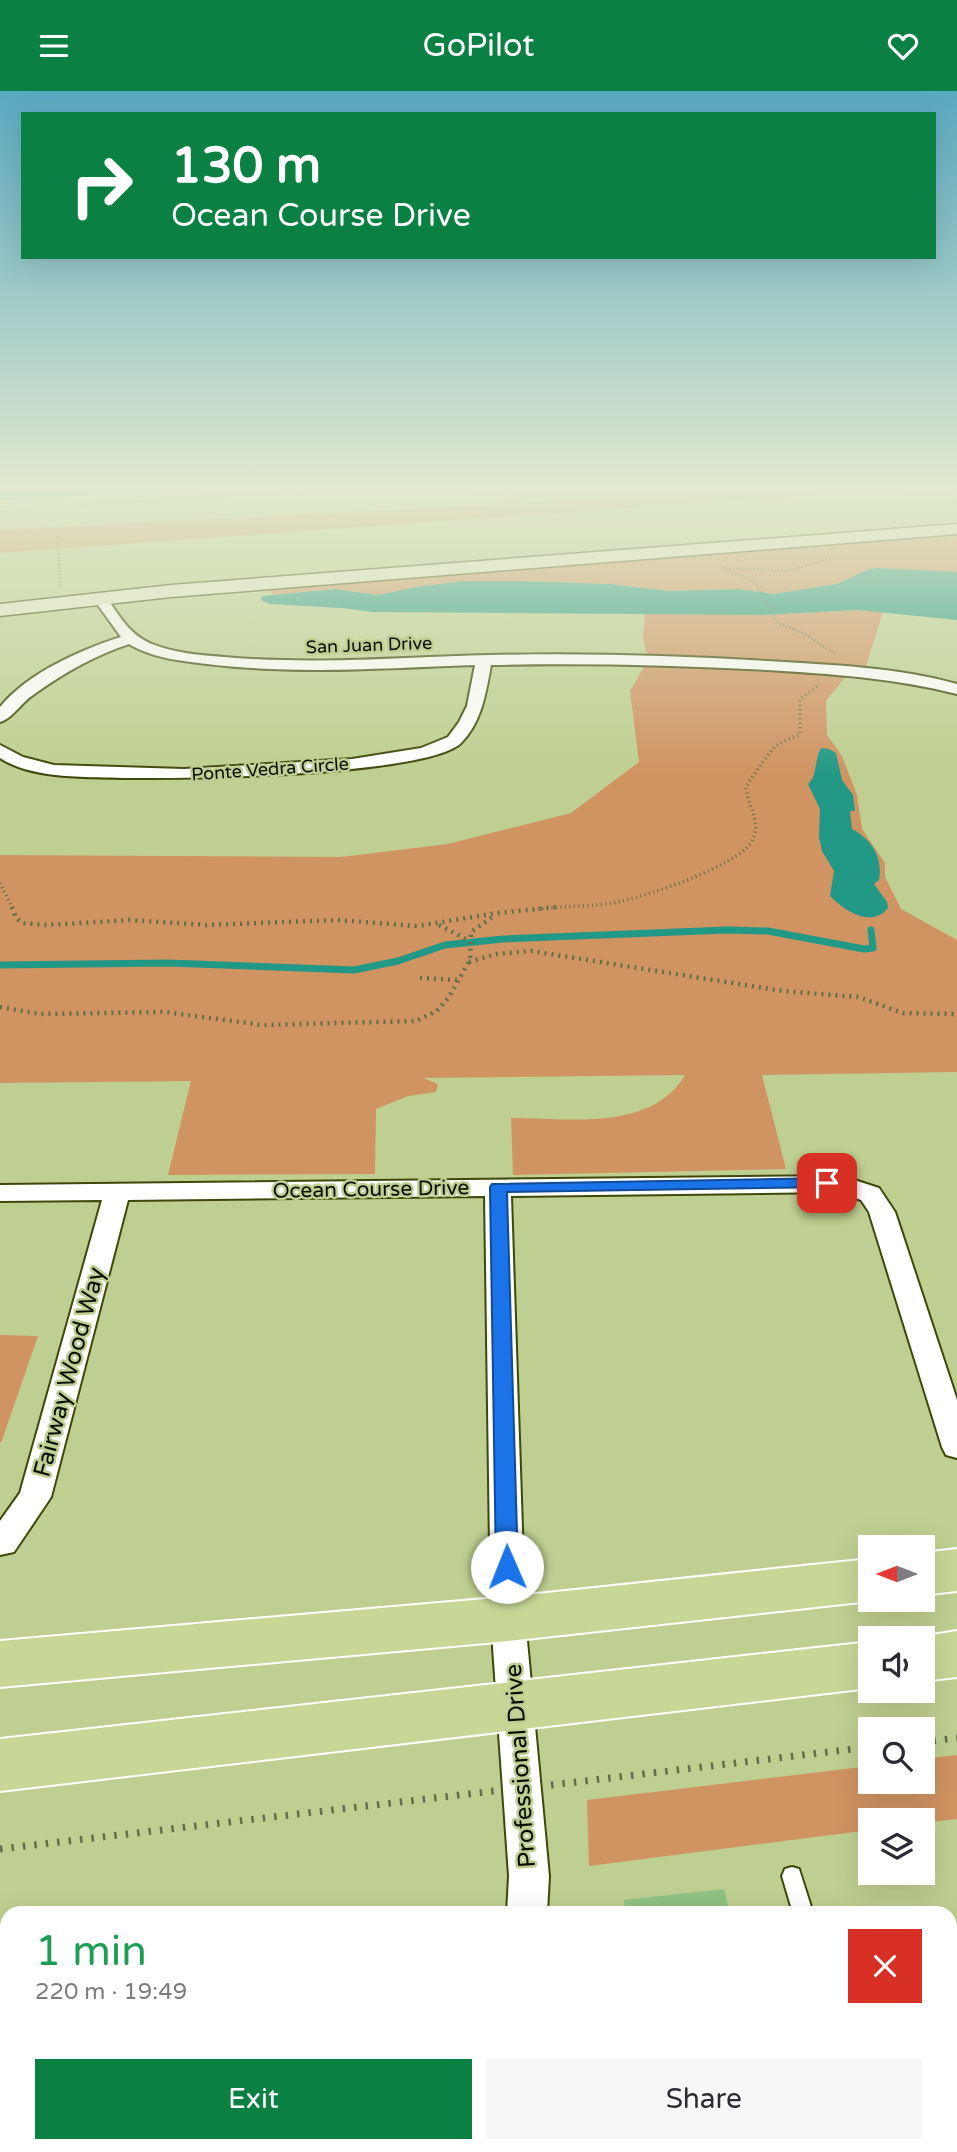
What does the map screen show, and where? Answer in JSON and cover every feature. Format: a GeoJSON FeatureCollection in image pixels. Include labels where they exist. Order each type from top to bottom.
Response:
{"type":"FeatureCollection","features":[{"type":"Feature","properties":{"kind":"main road"},"geometry":{"type":"LineString","coordinates":[[935,1573],[957,1570]]}},
{"type":"Feature","properties":{"kind":"main road"},"geometry":{"type":"LineString","coordinates":[[0,1664],[508,1619],[858,1581]]}},
{"type":"Feature","properties":{"kind":"main road"},"geometry":{"type":"LineString","coordinates":[[935,1657],[957,1654]]}},
{"type":"Feature","properties":{"kind":"main road"},"geometry":{"type":"LineString","coordinates":[[0,1765],[858,1666]]}},
{"type":"Feature","properties":{"kind":"street"},"geometry":{"type":"LineString","coordinates":[[0,610],[100,598],[284,583]]}},
{"type":"Feature","properties":{"kind":"street"},"geometry":{"type":"LineString","coordinates":[[0,717],[23,693],[107,646],[130,639],[100,598]]}},
{"type":"Feature","properties":{"kind":"street","name":"San Juan Drive"},"geometry":{"type":"LineString","coordinates":[[130,639],[175,655],[275,666],[334,667],[484,660],[696,661],[833,671],[916,680],[957,689]]}},
{"type":"Feature","properties":{"kind":"street","name":"Ponte Vedra Circle"},"geometry":{"type":"LineString","coordinates":[[0,750],[17,761],[54,771],[184,774],[352,764],[425,753],[454,741],[467,723],[474,706],[484,660]]}},
{"type":"Feature","properties":{"kind":"street","name":"Ocean Course Drive"},"geometry":{"type":"LineString","coordinates":[[0,1193],[842,1184],[870,1194],[882,1212],[957,1447]]}},
{"type":"Feature","properties":{"kind":"street","name":"Professional Drive"},"geometry":{"type":"LineString","coordinates":[[498,1187],[508,1619],[529,1876],[527,1906]]}},
{"type":"Feature","properties":{"kind":"street","name":"Fairway Wood Way"},"geometry":{"type":"LineString","coordinates":[[2,1543],[35,1497],[117,1192]]}},
{"type":"Feature","properties":{"kind":"lane"},"geometry":{"type":"LineString","coordinates":[[792,1875],[801,1906]]}},
{"type":"Feature","properties":{"kind":"path"},"geometry":{"type":"LineString","coordinates":[[58,603],[61,583]]}},
{"type":"Feature","properties":{"kind":"path"},"geometry":{"type":"LineString","coordinates":[[0,883],[6,891],[16,918],[35,925],[130,920],[206,925],[338,920],[417,926],[498,913],[623,901],[695,877],[738,856],[751,843],[757,822],[746,788],[747,782],[764,764],[773,747],[800,734],[800,699],[833,671],[841,658],[829,648],[777,622],[761,590],[754,583]]}},
{"type":"Feature","properties":{"kind":"path"},"geometry":{"type":"LineString","coordinates":[[0,1007],[40,1014],[165,1012],[262,1025],[386,1023],[432,1017],[443,1009],[468,963],[466,939],[470,931],[498,913]]}},
{"type":"Feature","properties":{"kind":"path"},"geometry":{"type":"LineString","coordinates":[[438,924],[466,939]]}},
{"type":"Feature","properties":{"kind":"path"},"geometry":{"type":"LineString","coordinates":[[469,950],[484,957]]}},
{"type":"Feature","properties":{"kind":"path"},"geometry":{"type":"LineString","coordinates":[[468,963],[484,957],[521,951],[571,956],[783,991],[858,997],[903,1013],[957,1014]]}},
{"type":"Feature","properties":{"kind":"path"},"geometry":{"type":"LineString","coordinates":[[420,978],[458,980]]}},
{"type":"Feature","properties":{"kind":"path"},"geometry":{"type":"LineString","coordinates":[[935,1741],[957,1738]]}},
{"type":"Feature","properties":{"kind":"path"},"geometry":{"type":"LineString","coordinates":[[0,1849],[858,1748]]}},
{"type":"Feature","properties":{"kind":"shaded area"},"geometry":{"type":"Polygon","coordinates":[[[327,583],[447,583],[378,595],[335,589],[273,595],[267,588],[327,583]]]}},
{"type":"Feature","properties":{"kind":"shaded area"},"geometry":{"type":"Polygon","coordinates":[[[586,583],[839,583],[774,594],[738,589],[669,591],[586,583]]]}},
{"type":"Feature","properties":{"kind":"shaded area"},"geometry":{"type":"Polygon","coordinates":[[[858,610],[883,612],[866,666],[849,672],[826,701],[827,735],[842,756],[857,795],[862,829],[885,863],[885,877],[901,909],[957,940],[957,1072],[762,1075],[786,1169],[513,1175],[511,1118],[582,1119],[630,1114],[652,1106],[670,1093],[685,1075],[423,1078],[438,1084],[436,1092],[408,1096],[376,1109],[375,1174],[168,1175],[191,1081],[0,1083],[0,855],[341,857],[448,844],[571,813],[639,762],[630,691],[648,660],[643,637],[645,613],[762,615],[858,610]]]}},
{"type":"Feature","properties":{"kind":"shaded area"},"geometry":{"type":"Polygon","coordinates":[[[0,1335],[38,1336],[1,1443],[0,1442],[0,1335]]]}},
{"type":"Feature","properties":{"kind":"shaded area"},"geometry":{"type":"Polygon","coordinates":[[[957,1755],[957,1819],[935,1822],[935,1808],[858,1808],[858,1832],[589,1866],[587,1800],[858,1767],[858,1794],[935,1794],[935,1758],[957,1755]]]}},
{"type":"Feature","properties":{"kind":"water"},"geometry":{"type":"Polygon","coordinates":[[[447,583],[586,583],[669,591],[738,589],[774,594],[837,584],[957,583],[957,620],[858,610],[762,615],[373,612],[270,604],[261,600],[263,596],[335,589],[378,595],[447,583]]]}},
{"type":"Feature","properties":{"kind":"water"},"geometry":{"type":"Polygon","coordinates":[[[821,748],[836,753],[842,780],[853,795],[855,811],[850,811],[852,829],[865,838],[877,857],[880,872],[879,880],[874,884],[887,902],[888,908],[874,917],[858,915],[830,896],[834,871],[822,851],[819,837],[820,809],[808,784],[821,748]]]}},
{"type":"Feature","properties":{"kind":"building"},"geometry":{"type":"Polygon","coordinates":[[[724,1889],[728,1906],[624,1906],[624,1900],[724,1889]]]}},
{"type":"Feature","properties":{"kind":"waterway"},"geometry":{"type":"LineString","coordinates":[[0,965],[168,963],[354,970],[398,961],[445,945],[503,939],[727,930],[768,931],[864,949],[873,948],[871,930]]}},
{"type":"Feature","properties":{"kind":"route"},"geometry":{"type":"LineString","coordinates":[[507,1567],[498,1187],[827,1183]]}}]}
